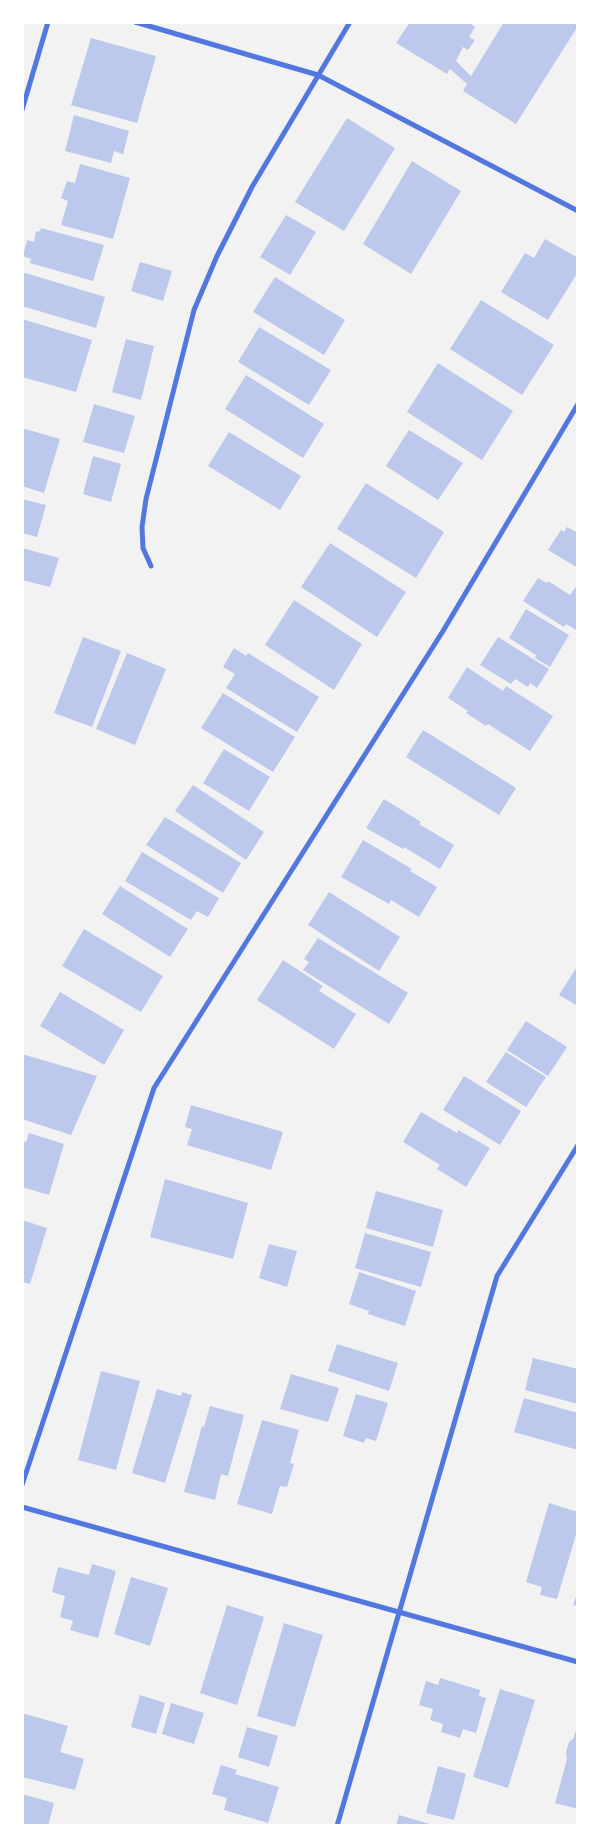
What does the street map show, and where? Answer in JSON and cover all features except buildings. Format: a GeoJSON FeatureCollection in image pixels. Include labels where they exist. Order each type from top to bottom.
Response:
{"type":"FeatureCollection","features":[{"type":"Feature","properties":{"kind":"street"},"geometry":{"type":"LineString","coordinates":[[22,110],[48,22]]}},
{"type":"Feature","properties":{"kind":"street"},"geometry":{"type":"LineString","coordinates":[[135,22],[318,75],[578,212]]}},
{"type":"Feature","properties":{"kind":"street"},"geometry":{"type":"LineString","coordinates":[[151,566],[143,548],[142,527],[146,499],[194,310],[217,256],[252,187],[350,22]]}},
{"type":"Feature","properties":{"kind":"street"},"geometry":{"type":"LineString","coordinates":[[22,1485],[154,1088],[443,630],[578,404]]}},
{"type":"Feature","properties":{"kind":"street"},"geometry":{"type":"LineString","coordinates":[[337,1826],[497,1276],[578,1145]]}},
{"type":"Feature","properties":{"kind":"street"},"geometry":{"type":"LineString","coordinates":[[22,1507],[578,1662]]}}]}
